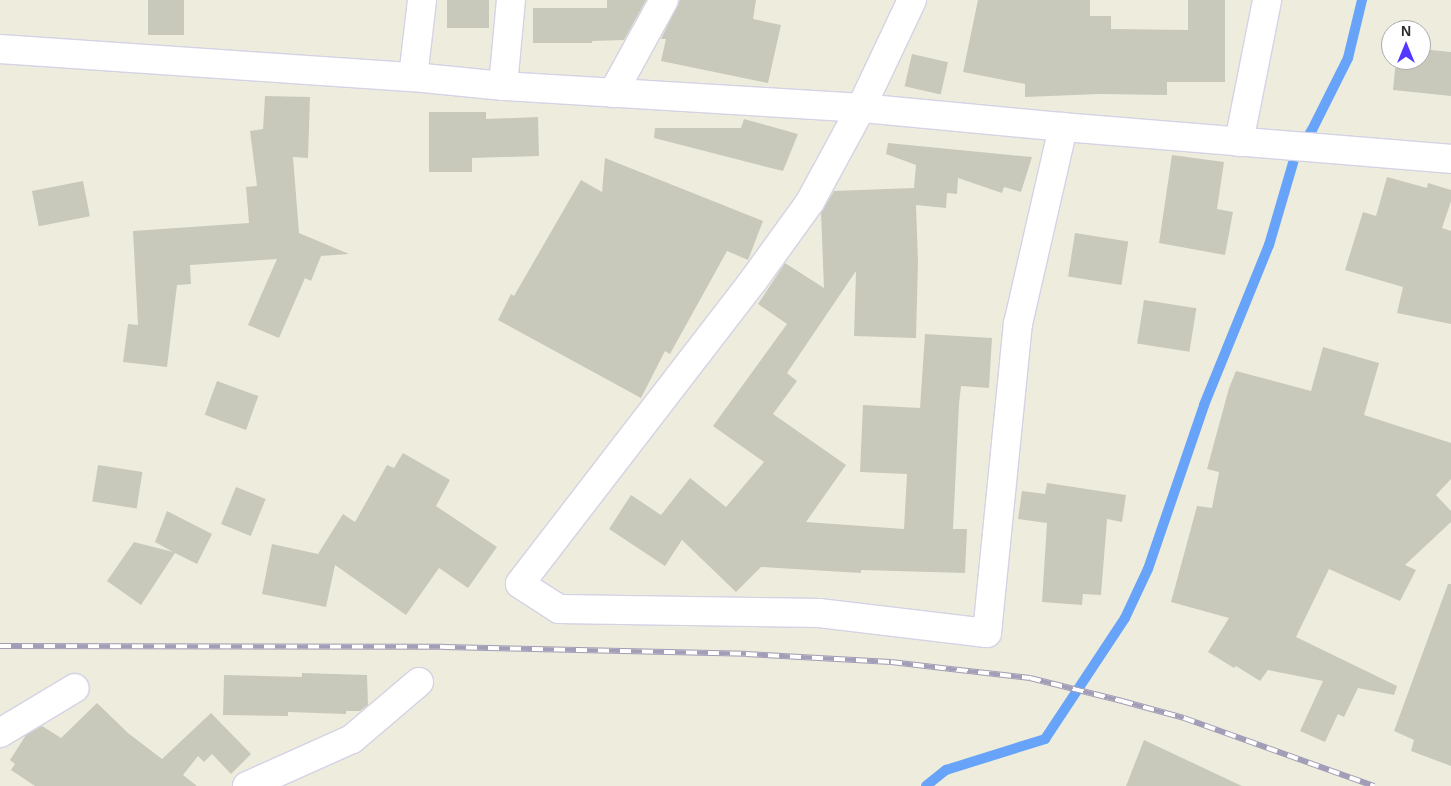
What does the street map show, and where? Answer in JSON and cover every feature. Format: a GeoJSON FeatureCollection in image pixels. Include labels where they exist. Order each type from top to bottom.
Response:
{"type":"FeatureCollection","features":[{"type":"Feature","properties":{"kind":"street"},"geometry":{"type":"LineString","coordinates":[[413,77],[422,0]]}},
{"type":"Feature","properties":{"kind":"street"},"geometry":{"type":"LineString","coordinates":[[503,86],[511,0]]}},
{"type":"Feature","properties":{"kind":"street"},"geometry":{"type":"LineString","coordinates":[[613,92],[664,0]]}},
{"type":"Feature","properties":{"kind":"street"},"geometry":{"type":"LineString","coordinates":[[912,0],[862,108],[810,202],[520,584],[559,609],[819,613],[987,633],[1018,324],[1062,127]]}},
{"type":"Feature","properties":{"kind":"street"},"geometry":{"type":"LineString","coordinates":[[1239,142],[1266,0]]}},
{"type":"Feature","properties":{"kind":"street"},"geometry":{"type":"LineString","coordinates":[[0,49],[413,77],[503,86],[862,108],[1062,127],[1451,159]]}},
{"type":"Feature","properties":{"kind":"street"},"geometry":{"type":"LineString","coordinates":[[247,786],[352,739],[419,682]]}},
{"type":"Feature","properties":{"kind":"street"},"geometry":{"type":"LineString","coordinates":[[0,733],[74,688]]}},
{"type":"Feature","properties":{"kind":"building"},"geometry":{"type":"Polygon","coordinates":[[[148,0],[184,0],[184,35],[148,35],[148,0]]]}},
{"type":"Feature","properties":{"kind":"building"},"geometry":{"type":"Polygon","coordinates":[[[447,0],[489,0],[489,28],[447,28],[447,0]]]}},
{"type":"Feature","properties":{"kind":"building"},"geometry":{"type":"Polygon","coordinates":[[[607,0],[646,0],[624,40],[592,41],[592,43],[533,43],[533,8],[607,8],[607,0]]]}},
{"type":"Feature","properties":{"kind":"building"},"geometry":{"type":"Polygon","coordinates":[[[680,0],[756,0],[753,19],[781,25],[768,83],[661,61],[666,39],[661,39],[680,0]]]}},
{"type":"Feature","properties":{"kind":"building"},"geometry":{"type":"Polygon","coordinates":[[[978,0],[1090,0],[1090,16],[1111,16],[1111,29],[1188,30],[1188,0],[1225,0],[1225,82],[1167,82],[1167,95],[1100,94],[1025,97],[1025,84],[963,72],[978,0]]]}},
{"type":"Feature","properties":{"kind":"building"},"geometry":{"type":"Polygon","coordinates":[[[1431,50],[1451,52],[1451,96],[1393,90],[1395,70],[1431,70],[1431,50]]]}},
{"type":"Feature","properties":{"kind":"building"},"geometry":{"type":"Polygon","coordinates":[[[912,54],[948,62],[941,94],[905,86],[912,54]]]}},
{"type":"Feature","properties":{"kind":"building"},"geometry":{"type":"Polygon","coordinates":[[[265,96],[310,97],[308,158],[293,157],[299,233],[349,254],[321,256],[311,281],[305,278],[279,338],[248,325],[277,259],[190,265],[191,284],[177,285],[167,367],[123,362],[128,324],[138,325],[133,231],[249,223],[246,187],[257,186],[250,131],[263,129],[265,96]]]}},
{"type":"Feature","properties":{"kind":"building"},"geometry":{"type":"Polygon","coordinates":[[[429,112],[486,112],[486,119],[538,117],[539,156],[472,158],[472,172],[429,172],[429,112]]]}},
{"type":"Feature","properties":{"kind":"building"},"geometry":{"type":"Polygon","coordinates":[[[744,119],[798,134],[783,171],[654,138],[655,128],[741,128],[744,119]]]}},
{"type":"Feature","properties":{"kind":"building"},"geometry":{"type":"Polygon","coordinates":[[[888,143],[1032,157],[1021,192],[1004,187],[1002,193],[958,178],[957,194],[947,193],[946,208],[916,205],[918,262],[916,338],[854,336],[856,271],[787,373],[797,381],[773,414],[846,465],[806,522],[904,529],[907,474],[860,472],[863,405],[920,408],[925,334],[992,338],[989,388],[961,386],[953,529],[967,529],[965,573],[861,570],[861,573],[761,567],[736,592],[682,540],[665,566],[609,529],[631,495],[661,515],[690,478],[726,507],[764,462],[713,426],[787,324],[758,304],[785,263],[824,288],[821,213],[834,191],[914,188],[916,165],[886,154],[888,143]]]}},
{"type":"Feature","properties":{"kind":"building"},"geometry":{"type":"Polygon","coordinates":[[[1172,155],[1224,162],[1217,209],[1233,212],[1225,255],[1159,243],[1172,155]]]}},
{"type":"Feature","properties":{"kind":"building"},"geometry":{"type":"Polygon","coordinates":[[[605,158],[763,221],[748,260],[727,251],[670,354],[665,351],[641,398],[498,320],[511,294],[514,296],[581,180],[602,192],[605,158]]]}},
{"type":"Feature","properties":{"kind":"building"},"geometry":{"type":"Polygon","coordinates":[[[1387,177],[1427,188],[1428,183],[1451,190],[1451,201],[1442,228],[1451,231],[1451,324],[1397,313],[1403,287],[1345,270],[1363,212],[1376,216],[1387,177]]]}},
{"type":"Feature","properties":{"kind":"building"},"geometry":{"type":"Polygon","coordinates":[[[83,181],[90,216],[39,226],[32,191],[83,181]]]}},
{"type":"Feature","properties":{"kind":"building"},"geometry":{"type":"Polygon","coordinates":[[[1075,233],[1128,241],[1121,285],[1068,276],[1075,233]]]}},
{"type":"Feature","properties":{"kind":"building"},"geometry":{"type":"Polygon","coordinates":[[[1144,300],[1196,308],[1189,352],[1137,343],[1144,300]]]}},
{"type":"Feature","properties":{"kind":"building"},"geometry":{"type":"Polygon","coordinates":[[[1323,347],[1379,363],[1364,415],[1451,443],[1451,479],[1436,495],[1451,511],[1451,522],[1405,565],[1416,570],[1400,601],[1329,569],[1296,637],[1397,686],[1394,695],[1358,688],[1344,717],[1338,714],[1325,742],[1300,731],[1323,681],[1268,670],[1260,681],[1236,666],[1234,668],[1208,652],[1229,618],[1171,602],[1197,506],[1212,508],[1219,472],[1207,469],[1229,388],[1236,371],[1311,391],[1323,347]]]}},
{"type":"Feature","properties":{"kind":"building"},"geometry":{"type":"Polygon","coordinates":[[[217,381],[258,396],[246,430],[205,415],[217,381]]]}},
{"type":"Feature","properties":{"kind":"building"},"geometry":{"type":"Polygon","coordinates":[[[403,453],[450,480],[436,506],[497,547],[468,588],[439,568],[406,615],[335,565],[326,607],[262,594],[272,544],[318,554],[343,514],[355,522],[387,465],[394,468],[403,453]]]}},
{"type":"Feature","properties":{"kind":"building"},"geometry":{"type":"Polygon","coordinates":[[[98,465],[142,472],[137,509],[92,502],[98,465]]]}},
{"type":"Feature","properties":{"kind":"building"},"geometry":{"type":"Polygon","coordinates":[[[1047,483],[1126,495],[1122,522],[1107,519],[1101,595],[1083,594],[1082,605],[1042,602],[1047,523],[1018,519],[1022,491],[1045,494],[1047,483]]]}},
{"type":"Feature","properties":{"kind":"building"},"geometry":{"type":"Polygon","coordinates":[[[236,487],[266,499],[251,536],[221,524],[236,487]]]}},
{"type":"Feature","properties":{"kind":"building"},"geometry":{"type":"Polygon","coordinates":[[[167,511],[212,534],[197,564],[175,553],[141,605],[107,581],[134,542],[173,552],[155,542],[167,511]]]}},
{"type":"Feature","properties":{"kind":"building"},"geometry":{"type":"Polygon","coordinates":[[[1448,584],[1451,584],[1451,766],[1411,751],[1414,740],[1394,731],[1448,584]]]}},
{"type":"Feature","properties":{"kind":"building"},"geometry":{"type":"Polygon","coordinates":[[[302,673],[367,675],[368,705],[360,711],[346,711],[346,714],[288,712],[288,716],[223,715],[224,675],[302,677],[302,673]]]}},
{"type":"Feature","properties":{"kind":"building"},"geometry":{"type":"Polygon","coordinates":[[[97,703],[128,733],[162,759],[211,713],[251,754],[231,774],[212,754],[204,762],[198,756],[183,775],[197,786],[35,786],[11,770],[15,764],[10,760],[26,735],[42,726],[61,738],[97,703]]]}},
{"type":"Feature","properties":{"kind":"building"},"geometry":{"type":"Polygon","coordinates":[[[1144,740],[1242,786],[1126,786],[1144,740]]]}},
{"type":"Feature","properties":{"kind":"waterway"},"geometry":{"type":"LineString","coordinates":[[926,786],[946,770],[1045,739],[1125,618],[1148,569],[1204,405],[1269,245],[1295,156],[1312,130],[1348,58],[1362,0]]}},
{"type":"Feature","properties":{"kind":"railway"},"geometry":{"type":"LineString","coordinates":[[0,646],[444,647],[746,654],[891,662],[1030,678],[1122,701],[1184,718],[1374,786]]}}]}
